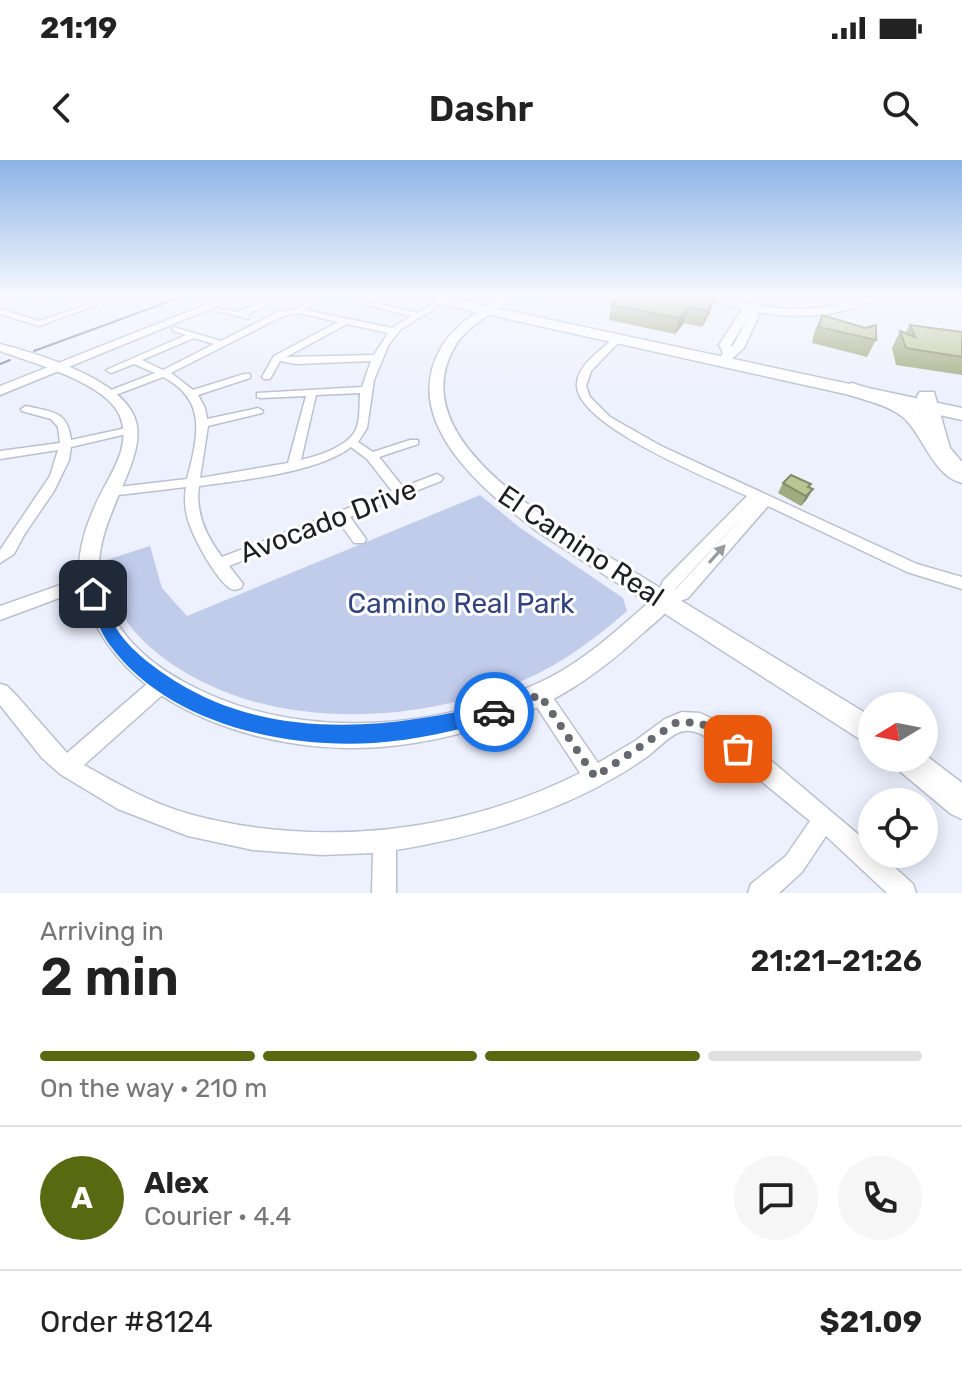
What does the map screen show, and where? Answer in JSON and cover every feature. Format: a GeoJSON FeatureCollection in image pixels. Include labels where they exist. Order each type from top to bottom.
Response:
{"type":"FeatureCollection","features":[{"type":"Feature","properties":{"kind":"highway"},"geometry":{"type":"LineString","coordinates":[[852,389],[910,412],[932,449],[954,468]]}},
{"type":"Feature","properties":{"kind":"highway"},"geometry":{"type":"LineString","coordinates":[[928,401],[934,436],[954,468]]}},
{"type":"Feature","properties":{"kind":"main road"},"geometry":{"type":"LineString","coordinates":[[0,391],[139,330]]}},
{"type":"Feature","properties":{"kind":"main road"},"geometry":{"type":"LineString","coordinates":[[0,383],[147,330]]}},
{"type":"Feature","properties":{"kind":"main road","name":"El Camino Real"},"geometry":{"type":"LineString","coordinates":[[462,330],[448,346],[440,363],[437,382],[439,405],[455,442],[478,472],[524,512],[858,724]]}},
{"type":"Feature","properties":{"kind":"main road"},"geometry":{"type":"LineString","coordinates":[[592,330],[727,357],[852,389],[962,404]]}},
{"type":"Feature","properties":{"kind":"main road"},"geometry":{"type":"LineString","coordinates":[[613,330],[928,401],[962,414]]}},
{"type":"Feature","properties":{"kind":"main road"},"geometry":{"type":"LineString","coordinates":[[923,772],[962,803]]}},
{"type":"Feature","properties":{"kind":"street"},"geometry":{"type":"LineString","coordinates":[[179,330],[222,344]]}},
{"type":"Feature","properties":{"kind":"street"},"geometry":{"type":"LineString","coordinates":[[110,394],[164,373],[250,330]]}},
{"type":"Feature","properties":{"kind":"street"},"geometry":{"type":"LineString","coordinates":[[267,377],[277,358],[326,330]]}},
{"type":"Feature","properties":{"kind":"street"},"geometry":{"type":"LineString","coordinates":[[727,357],[725,346],[733,330]]}},
{"type":"Feature","properties":{"kind":"street"},"geometry":{"type":"LineString","coordinates":[[110,492],[259,474],[293,466],[351,442],[361,429],[366,390],[376,358],[393,331]]}},
{"type":"Feature","properties":{"kind":"street"},"geometry":{"type":"LineString","coordinates":[[111,370],[193,335]]}},
{"type":"Feature","properties":{"kind":"street"},"geometry":{"type":"LineString","coordinates":[[619,338],[584,374],[581,385],[584,398],[593,409],[657,449],[912,568],[962,583]]}},
{"type":"Feature","properties":{"kind":"street"},"geometry":{"type":"LineString","coordinates":[[0,347],[110,394],[123,408],[131,430],[128,455],[91,542],[89,581],[100,613],[114,639],[130,658],[194,703],[245,721],[304,733],[387,733],[438,727],[491,713],[540,695],[591,664],[663,602],[682,594],[761,497]]}},
{"type":"Feature","properties":{"kind":"street"},"geometry":{"type":"LineString","coordinates":[[277,358],[296,361],[376,358]]}},
{"type":"Feature","properties":{"kind":"street"},"geometry":{"type":"LineString","coordinates":[[134,360],[178,380],[193,393],[201,408],[204,423],[192,509],[207,550],[235,584]]}},
{"type":"Feature","properties":{"kind":"street"},"geometry":{"type":"LineString","coordinates":[[193,393],[247,376]]}},
{"type":"Feature","properties":{"kind":"street"},"geometry":{"type":"LineString","coordinates":[[261,395],[366,390]]}},
{"type":"Feature","properties":{"kind":"street"},"geometry":{"type":"LineString","coordinates":[[293,466],[312,392]]}},
{"type":"Feature","properties":{"kind":"street"},"geometry":{"type":"LineString","coordinates":[[1,557],[53,483],[67,445],[64,426],[58,420],[26,409]]}},
{"type":"Feature","properties":{"kind":"street"},"geometry":{"type":"LineString","coordinates":[[204,423],[258,411]]}},
{"type":"Feature","properties":{"kind":"street"},"geometry":{"type":"LineString","coordinates":[[0,455],[67,445],[131,430]]}},
{"type":"Feature","properties":{"kind":"street"},"geometry":{"type":"LineString","coordinates":[[351,442],[371,456],[400,492]]}},
{"type":"Feature","properties":{"kind":"street"},"geometry":{"type":"LineString","coordinates":[[371,456],[414,442]]}},
{"type":"Feature","properties":{"kind":"street","name":"Avocado Drive"},"geometry":{"type":"LineString","coordinates":[[219,564],[437,478]]}},
{"type":"Feature","properties":{"kind":"street"},"geometry":{"type":"LineString","coordinates":[[341,515],[359,539]]}},
{"type":"Feature","properties":{"kind":"street"},"geometry":{"type":"LineString","coordinates":[[0,613],[89,581]]}},
{"type":"Feature","properties":{"kind":"street"},"geometry":{"type":"LineString","coordinates":[[67,767],[162,683]]}},
{"type":"Feature","properties":{"kind":"street"},"geometry":{"type":"LineString","coordinates":[[0,692],[35,736],[67,767],[135,805],[186,824],[236,835],[291,841],[385,841],[468,826],[532,806],[595,777],[677,722],[691,721],[714,730],[787,786],[904,893]]}},
{"type":"Feature","properties":{"kind":"street"},"geometry":{"type":"LineString","coordinates":[[540,695],[595,777]]}},
{"type":"Feature","properties":{"kind":"street"},"geometry":{"type":"LineString","coordinates":[[760,893],[794,864],[824,819]]}},
{"type":"Feature","properties":{"kind":"street"},"geometry":{"type":"LineString","coordinates":[[384,893],[385,841]]}},
{"type":"Feature","properties":{"kind":"green space","name":"Camino Real Park"},"geometry":{"type":"Polygon","coordinates":[[[480,495],[519,527],[623,598],[627,611],[584,646],[553,665],[521,681],[464,700],[380,713],[337,714],[254,702],[214,688],[159,655],[127,622],[111,587],[106,560],[150,546],[162,588],[187,616],[480,495]]]}},
{"type":"Feature","properties":{"kind":"building"},"geometry":{"type":"Polygon","coordinates":[[[833,330],[876,330],[876,340],[833,330]]]}},
{"type":"Feature","properties":{"kind":"building"},"geometry":{"type":"Polygon","coordinates":[[[912,330],[962,332],[962,357],[906,348],[900,331],[915,337],[912,330]]]}},
{"type":"Feature","properties":{"kind":"building"},"geometry":{"type":"Polygon","coordinates":[[[791,475],[811,484],[808,487],[813,489],[806,496],[783,483],[791,475]]]}},
{"type":"Feature","properties":{"kind":"waterway"},"geometry":{"type":"LineString","coordinates":[[34,351],[91,330]]}},
{"type":"Feature","properties":{"kind":"waterway"},"geometry":{"type":"LineString","coordinates":[[0,364],[10,360]]}},
{"type":"Feature","properties":{"kind":"way so far"},"geometry":{"type":"LineString","coordinates":[[494,712],[540,695],[595,777],[677,722],[701,723],[738,749]]}},
{"type":"Feature","properties":{"kind":"route"},"geometry":{"type":"LineString","coordinates":[[93,594],[114,639],[130,658],[171,690],[194,703],[245,721],[304,733],[373,734],[438,727],[494,712]]}}]}
